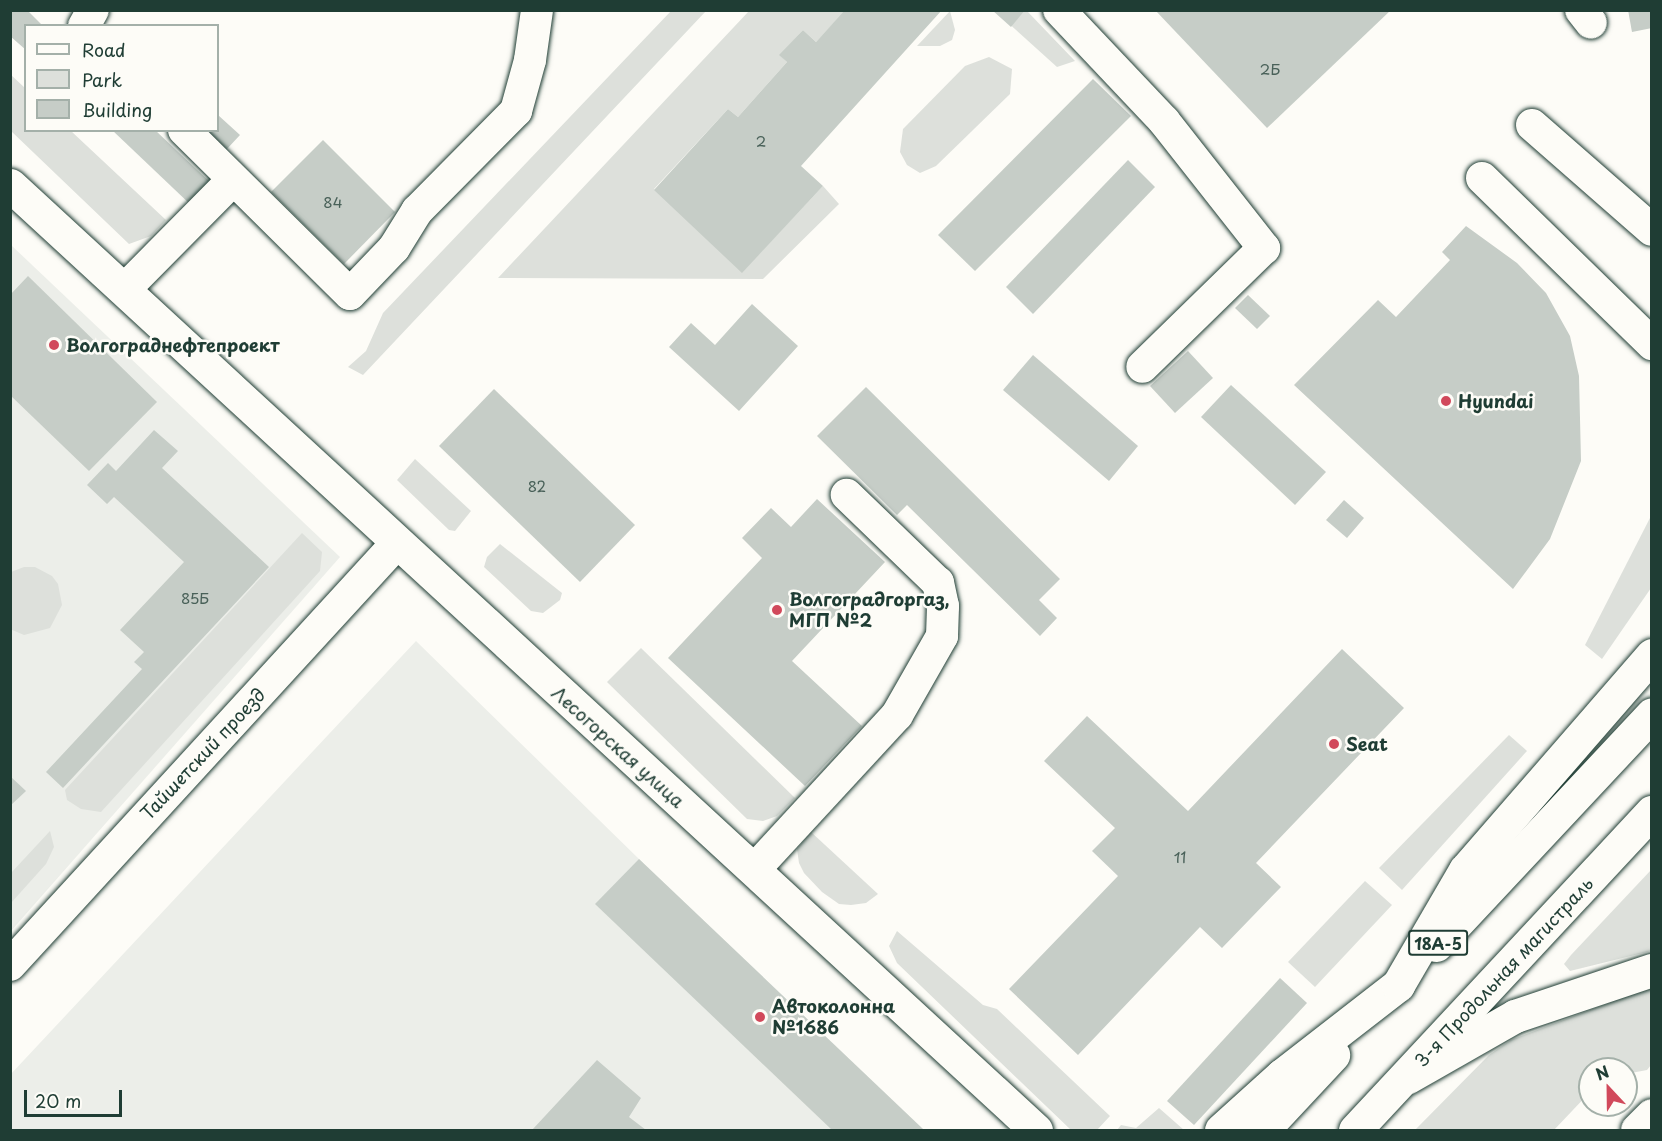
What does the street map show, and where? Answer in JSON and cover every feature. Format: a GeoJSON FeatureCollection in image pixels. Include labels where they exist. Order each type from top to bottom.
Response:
{"type":"FeatureCollection","features":[{"type":"Feature","properties":{"kind":"main road","name":"Лесогорская улица"},"geometry":{"type":"LineString","coordinates":[[10,185],[396,544],[1036,1131]]}},
{"type":"Feature","properties":{"kind":"main road"},"geometry":{"type":"LineString","coordinates":[[1221,1131],[1282,1075],[1398,985],[1465,870],[1652,655]]}},
{"type":"Feature","properties":{"kind":"main road","name":"18А-5"},"geometry":{"type":"LineString","coordinates":[[1263,1131],[1652,714]]}},
{"type":"Feature","properties":{"kind":"main road","name":"3-я Продольная магистраль"},"geometry":{"type":"LineString","coordinates":[[1355,1131],[1652,812]]}},
{"type":"Feature","properties":{"kind":"main road"},"geometry":{"type":"LineString","coordinates":[[1404,1079],[1515,1016],[1652,970]]}},
{"type":"Feature","properties":{"kind":"street"},"geometry":{"type":"LineString","coordinates":[[85,24],[93,10]]}},
{"type":"Feature","properties":{"kind":"street"},"geometry":{"type":"LineString","coordinates":[[186,132],[350,294],[394,248],[417,211],[516,111],[530,60],[537,10]]}},
{"type":"Feature","properties":{"kind":"street"},"geometry":{"type":"LineString","coordinates":[[1059,10],[1164,121],[1264,248],[1142,367]]}},
{"type":"Feature","properties":{"kind":"street"},"geometry":{"type":"LineString","coordinates":[[1532,125],[1652,230]]}},
{"type":"Feature","properties":{"kind":"street"},"geometry":{"type":"LineString","coordinates":[[1482,178],[1652,344]]}},
{"type":"Feature","properties":{"kind":"street"},"geometry":{"type":"LineString","coordinates":[[124,290],[233,180]]}},
{"type":"Feature","properties":{"kind":"street"},"geometry":{"type":"LineString","coordinates":[[754,870],[897,716],[942,636],[943,606],[938,583],[847,495]]}},
{"type":"Feature","properties":{"kind":"street","name":"Тайшетский проезд"},"geometry":{"type":"LineString","coordinates":[[10,964],[396,544]]}},
{"type":"Feature","properties":{"kind":"street"},"geometry":{"type":"LineString","coordinates":[[1637,1131],[1652,1115]]}},
{"type":"Feature","properties":{"kind":"shaded area"},"geometry":{"type":"Polygon","coordinates":[[[11,245],[340,557],[11,931],[11,245]]]}},
{"type":"Feature","properties":{"kind":"shaded area"},"geometry":{"type":"Polygon","coordinates":[[[416,641],[639,859],[924,1130],[11,1130],[10,1075],[416,641]]]}},
{"type":"Feature","properties":{"kind":"green space"},"geometry":{"type":"Polygon","coordinates":[[[671,11],[706,11],[363,375],[348,367],[366,351],[383,313],[671,11]]]}},
{"type":"Feature","properties":{"kind":"green space"},"geometry":{"type":"Polygon","coordinates":[[[749,11],[845,11],[816,42],[803,30],[780,55],[787,62],[738,117],[728,109],[654,189],[742,272],[823,186],[839,204],[763,279],[498,278],[749,11]]]}},
{"type":"Feature","properties":{"kind":"green space"},"geometry":{"type":"Polygon","coordinates":[[[950,11],[955,30],[952,40],[940,46],[917,46],[950,11]]]}},
{"type":"Feature","properties":{"kind":"green space"},"geometry":{"type":"Polygon","coordinates":[[[995,11],[1027,11],[1075,61],[1057,67],[995,11]]]}},
{"type":"Feature","properties":{"kind":"green space"},"geometry":{"type":"Polygon","coordinates":[[[989,57],[1012,69],[1010,94],[936,166],[920,173],[907,165],[900,152],[903,129],[965,66],[989,57]]]}},
{"type":"Feature","properties":{"kind":"green space"},"geometry":{"type":"Polygon","coordinates":[[[10,74],[24,87],[24,132],[72,132],[166,220],[151,236],[129,244],[11,131],[10,74]]]}},
{"type":"Feature","properties":{"kind":"green space"},"geometry":{"type":"Polygon","coordinates":[[[415,459],[471,511],[455,531],[449,530],[397,480],[415,459]]]}},
{"type":"Feature","properties":{"kind":"green space"},"geometry":{"type":"Polygon","coordinates":[[[1651,516],[1651,588],[1602,659],[1585,645],[1651,516]]]}},
{"type":"Feature","properties":{"kind":"green space"},"geometry":{"type":"Polygon","coordinates":[[[302,533],[322,552],[320,571],[101,812],[81,809],[67,800],[65,790],[302,533]]]}},
{"type":"Feature","properties":{"kind":"green space"},"geometry":{"type":"Polygon","coordinates":[[[500,544],[562,593],[560,600],[543,613],[531,611],[484,567],[487,557],[500,544]]]}},
{"type":"Feature","properties":{"kind":"green space"},"geometry":{"type":"Polygon","coordinates":[[[24,567],[35,567],[52,576],[58,584],[62,605],[50,628],[24,635],[10,629],[11,572],[24,567]]]}},
{"type":"Feature","properties":{"kind":"green space"},"geometry":{"type":"Polygon","coordinates":[[[641,648],[795,798],[777,816],[763,821],[747,819],[607,682],[641,648]]]}},
{"type":"Feature","properties":{"kind":"green space"},"geometry":{"type":"Polygon","coordinates":[[[1509,735],[1527,751],[1402,890],[1379,868],[1509,735]]]}},
{"type":"Feature","properties":{"kind":"green space"},"geometry":{"type":"Polygon","coordinates":[[[50,831],[54,847],[46,864],[11,903],[11,873],[50,831]]]}},
{"type":"Feature","properties":{"kind":"green space"},"geometry":{"type":"Polygon","coordinates":[[[811,832],[878,894],[866,903],[851,905],[839,904],[822,892],[804,873],[799,863],[797,849],[811,832]]]}},
{"type":"Feature","properties":{"kind":"green space"},"geometry":{"type":"Polygon","coordinates":[[[1651,870],[1651,951],[1570,971],[1564,964],[1571,955],[1651,870]]]}},
{"type":"Feature","properties":{"kind":"green space"},"geometry":{"type":"Polygon","coordinates":[[[1365,881],[1392,905],[1315,987],[1288,962],[1365,881]]]}},
{"type":"Feature","properties":{"kind":"green space"},"geometry":{"type":"Polygon","coordinates":[[[897,931],[983,1005],[997,1009],[1110,1116],[1097,1130],[1071,1130],[897,963],[889,946],[897,931]]]}},
{"type":"Feature","properties":{"kind":"green space"},"geometry":{"type":"Polygon","coordinates":[[[1651,987],[1651,1065],[1647,1070],[1638,1072],[1638,1057],[1578,1057],[1578,1105],[1554,1130],[1415,1130],[1489,1055],[1511,1040],[1651,987]]]}},
{"type":"Feature","properties":{"kind":"green space"},"geometry":{"type":"Polygon","coordinates":[[[1159,1108],[1184,1130],[1117,1130],[1121,1125],[1136,1128],[1159,1108]]]}},
{"type":"Feature","properties":{"kind":"building"},"geometry":{"type":"Polygon","coordinates":[[[10,10],[27,10],[41,24],[24,24],[24,48],[10,36],[10,10]]]}},
{"type":"Feature","properties":{"kind":"building"},"geometry":{"type":"Polygon","coordinates":[[[845,10],[942,10],[801,166],[823,186],[742,273],[654,190],[728,109],[738,117],[787,62],[779,55],[803,30],[816,42],[845,10]]]}},
{"type":"Feature","properties":{"kind":"building"},"geometry":{"type":"Polygon","coordinates":[[[992,10],[1025,10],[1011,27],[992,10]]]}},
{"type":"Feature","properties":{"kind":"building"},"geometry":{"type":"Polygon","coordinates":[[[1155,10],[1391,10],[1267,128],[1155,10]]]}},
{"type":"Feature","properties":{"kind":"building"},"geometry":{"type":"Polygon","coordinates":[[[1628,10],[1652,10],[1652,28],[1632,32],[1628,10]]]}},
{"type":"Feature","properties":{"kind":"building"},"geometry":{"type":"Polygon","coordinates":[[[1093,79],[1131,116],[975,271],[938,235],[1093,79]]]}},
{"type":"Feature","properties":{"kind":"building"},"geometry":{"type":"Polygon","coordinates":[[[219,116],[240,135],[226,150],[207,132],[219,132],[219,116]]]}},
{"type":"Feature","properties":{"kind":"building"},"geometry":{"type":"Polygon","coordinates":[[[114,132],[157,132],[213,185],[193,207],[114,132]]]}},
{"type":"Feature","properties":{"kind":"building"},"geometry":{"type":"Polygon","coordinates":[[[323,140],[395,212],[344,264],[271,192],[323,140]]]}},
{"type":"Feature","properties":{"kind":"building"},"geometry":{"type":"Polygon","coordinates":[[[1128,160],[1155,187],[1033,314],[1006,287],[1128,160]]]}},
{"type":"Feature","properties":{"kind":"building","name":"Hyundai"},"geometry":{"type":"Polygon","coordinates":[[[1466,226],[1517,263],[1546,293],[1570,336],[1579,376],[1581,461],[1550,539],[1513,589],[1294,385],[1378,300],[1396,317],[1450,260],[1442,252],[1466,226]]]}},
{"type":"Feature","properties":{"kind":"building","name":"Волгограднефтепроект"},"geometry":{"type":"Polygon","coordinates":[[[28,276],[157,402],[89,471],[10,395],[10,295],[28,276]]]}},
{"type":"Feature","properties":{"kind":"building"},"geometry":{"type":"Polygon","coordinates":[[[1248,295],[1270,316],[1257,329],[1235,308],[1248,295]]]}},
{"type":"Feature","properties":{"kind":"building"},"geometry":{"type":"Polygon","coordinates":[[[752,304],[798,346],[739,411],[669,347],[691,323],[715,345],[752,304]]]}},
{"type":"Feature","properties":{"kind":"building"},"geometry":{"type":"Polygon","coordinates":[[[1188,351],[1213,378],[1175,413],[1150,386],[1188,351]]]}},
{"type":"Feature","properties":{"kind":"building"},"geometry":{"type":"Polygon","coordinates":[[[1033,355],[1138,446],[1109,481],[1003,390],[1033,355]]]}},
{"type":"Feature","properties":{"kind":"building"},"geometry":{"type":"Polygon","coordinates":[[[1231,385],[1326,472],[1295,505],[1201,417],[1231,385]]]}},
{"type":"Feature","properties":{"kind":"building"},"geometry":{"type":"Polygon","coordinates":[[[866,387],[1060,579],[1039,600],[1057,618],[1040,636],[907,505],[897,515],[817,436],[866,387]]]}},
{"type":"Feature","properties":{"kind":"building"},"geometry":{"type":"Polygon","coordinates":[[[494,389],[635,525],[580,582],[439,446],[494,389]]]}},
{"type":"Feature","properties":{"kind":"building"},"geometry":{"type":"Polygon","coordinates":[[[154,430],[178,451],[162,468],[269,567],[63,788],[46,772],[142,669],[134,662],[144,652],[120,630],[184,562],[114,497],[107,504],[87,485],[108,463],[116,471],[154,430]]]}},
{"type":"Feature","properties":{"kind":"building","name":"Волгоградгоргаз, МГП №2"},"geometry":{"type":"Polygon","coordinates":[[[817,499],[885,562],[792,661],[862,726],[805,786],[668,658],[762,558],[742,538],[771,508],[791,527],[817,499]]]}},
{"type":"Feature","properties":{"kind":"building"},"geometry":{"type":"Polygon","coordinates":[[[1344,500],[1364,518],[1347,538],[1326,520],[1344,500]]]}},
{"type":"Feature","properties":{"kind":"building"},"geometry":{"type":"Polygon","coordinates":[[[1342,649],[1404,708],[1256,863],[1281,887],[1222,948],[1200,927],[1078,1055],[1009,989],[1118,876],[1092,851],[1115,828],[1044,761],[1087,716],[1188,811],[1342,649]]]}},
{"type":"Feature","properties":{"kind":"building"},"geometry":{"type":"Polygon","coordinates":[[[10,776],[26,791],[10,806],[10,776]]]}},
{"type":"Feature","properties":{"kind":"building","name":"Автоколонна №1686"},"geometry":{"type":"Polygon","coordinates":[[[639,859],[924,1130],[832,1130],[595,904],[639,859]]]}},
{"type":"Feature","properties":{"kind":"building"},"geometry":{"type":"Polygon","coordinates":[[[1280,978],[1307,1003],[1194,1125],[1167,1101],[1280,978]]]}},
{"type":"Feature","properties":{"kind":"building"},"geometry":{"type":"Polygon","coordinates":[[[597,1060],[641,1098],[629,1117],[646,1130],[532,1130],[597,1060]]]}},
{"type":"Feature","properties":{"kind":"place","name":"Волгограднефтепроект"},"geometry":{"type":"Point","coordinates":[54,345]}},
{"type":"Feature","properties":{"kind":"place","name":"Hyundai"},"geometry":{"type":"Point","coordinates":[1446,401]}},
{"type":"Feature","properties":{"kind":"place","name":"Волгоградгоргаз, МГП №2"},"geometry":{"type":"Point","coordinates":[777,610]}},
{"type":"Feature","properties":{"kind":"place","name":"Seat"},"geometry":{"type":"Point","coordinates":[1334,744]}},
{"type":"Feature","properties":{"kind":"place","name":"Автоколонна №1686"},"geometry":{"type":"Point","coordinates":[760,1017]}}]}
